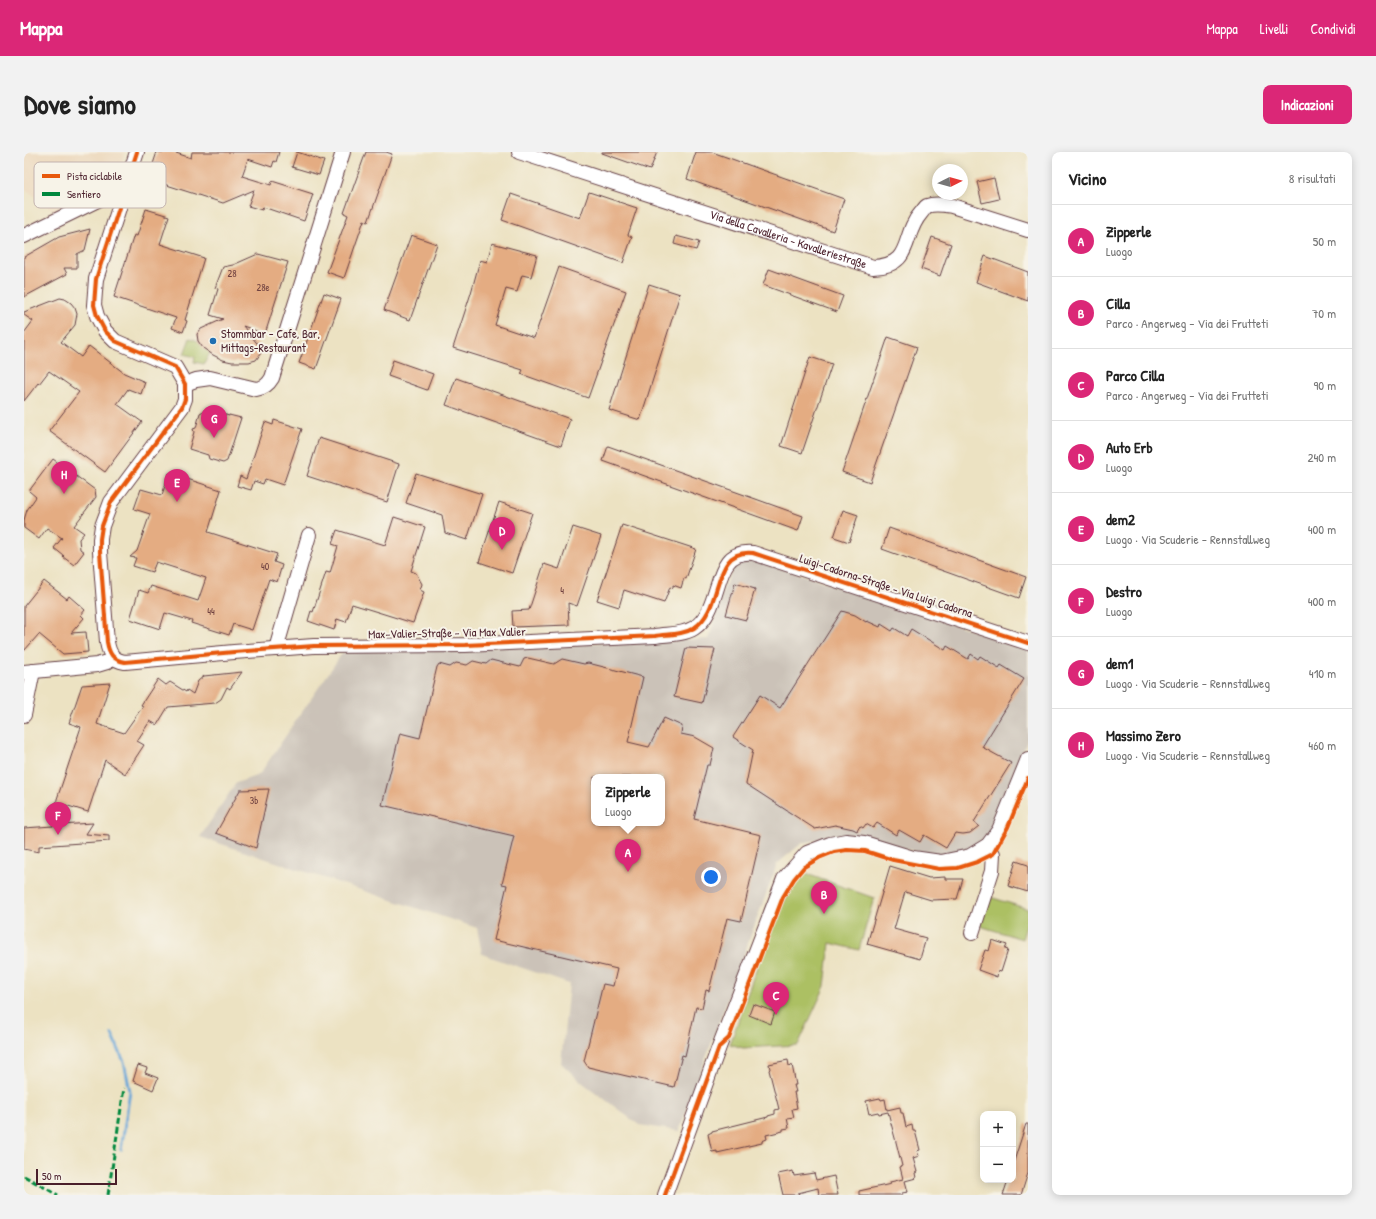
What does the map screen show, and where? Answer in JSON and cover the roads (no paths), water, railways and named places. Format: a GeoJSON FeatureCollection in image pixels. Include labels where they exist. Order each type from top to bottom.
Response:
{"type":"FeatureCollection","features":[{"type":"Feature","properties":{"kind":"street"},"geometry":{"type":"LineString","coordinates":[[134,162],[137,152]]}},
{"type":"Feature","properties":{"kind":"street"},"geometry":{"type":"LineString","coordinates":[[185,384],[196,380],[210,378],[250,388],[262,388],[268,385],[272,378],[343,152]]}},
{"type":"Feature","properties":{"kind":"street","name":"Via della Cavalleria - Kavalleriestraße"},"geometry":{"type":"LineString","coordinates":[[519,152],[873,267],[884,267],[893,263],[902,256],[919,215],[926,206],[939,204],[952,206],[1028,230]]}},
{"type":"Feature","properties":{"kind":"street"},"geometry":{"type":"LineString","coordinates":[[24,236],[81,208]]}},
{"type":"Feature","properties":{"kind":"street"},"geometry":{"type":"LineString","coordinates":[[24,715],[29,672],[97,665],[107,662],[113,658],[108,651],[106,642],[100,552],[102,526],[111,502],[120,488],[182,407],[185,399],[185,384],[175,367],[115,341],[105,331],[97,316],[94,306],[96,279],[118,208]]}},
{"type":"Feature","properties":{"kind":"street"},"geometry":{"type":"LineString","coordinates":[[276,648],[310,535]]}},
{"type":"Feature","properties":{"kind":"street","name":"Luigi-Cadorna-Straße - Via Luigi Cadorna"},"geometry":{"type":"LineString","coordinates":[[737,554],[745,552],[753,553],[1028,643]]}},
{"type":"Feature","properties":{"kind":"street","name":"Max-Valier-Straße - Via Max Valier"},"geometry":{"type":"LineString","coordinates":[[113,658],[118,661],[125,662],[276,648],[314,646],[465,645],[655,636],[682,632],[693,628],[703,620],[710,608],[726,562],[737,554]]}},
{"type":"Feature","properties":{"kind":"street"},"geometry":{"type":"LineString","coordinates":[[665,1195],[784,879],[807,853],[830,844],[846,841],[864,843],[913,858],[941,862],[970,856],[988,845],[999,830],[1028,759]]}},
{"type":"Feature","properties":{"kind":"street"},"geometry":{"type":"LineString","coordinates":[[972,933],[992,871],[993,854],[988,845]]}},
{"type":"Feature","properties":{"kind":"waterway"},"geometry":{"type":"LineString","coordinates":[[112,1034],[124,1062],[130,1091],[121,1150]]}},
{"type":"Feature","properties":{"kind":"place","name":"Stommbar - Cafe, Bar, Mittags-Restaurant"},"geometry":{"type":"Point","coordinates":[213,341]}},
{"type":"Feature","properties":{"kind":"place","name":"dem1"},"geometry":{"type":"Point","coordinates":[214,438]}},
{"type":"Feature","properties":{"kind":"place","name":"Massimo Zero"},"geometry":{"type":"Point","coordinates":[64,494]}},
{"type":"Feature","properties":{"kind":"place","name":"dem2"},"geometry":{"type":"Point","coordinates":[177,502]}},
{"type":"Feature","properties":{"kind":"place","name":"Auto Erb"},"geometry":{"type":"Point","coordinates":[502,550]}},
{"type":"Feature","properties":{"kind":"place","name":"Destro"},"geometry":{"type":"Point","coordinates":[58,835]}},
{"type":"Feature","properties":{"kind":"place","name":"Zipperle"},"geometry":{"type":"Point","coordinates":[628,872]}},
{"type":"Feature","properties":{"kind":"place","name":"Cilla"},"geometry":{"type":"Point","coordinates":[824,914]}},
{"type":"Feature","properties":{"kind":"place","name":"Parco Cilla"},"geometry":{"type":"Point","coordinates":[776,1015]}}]}
